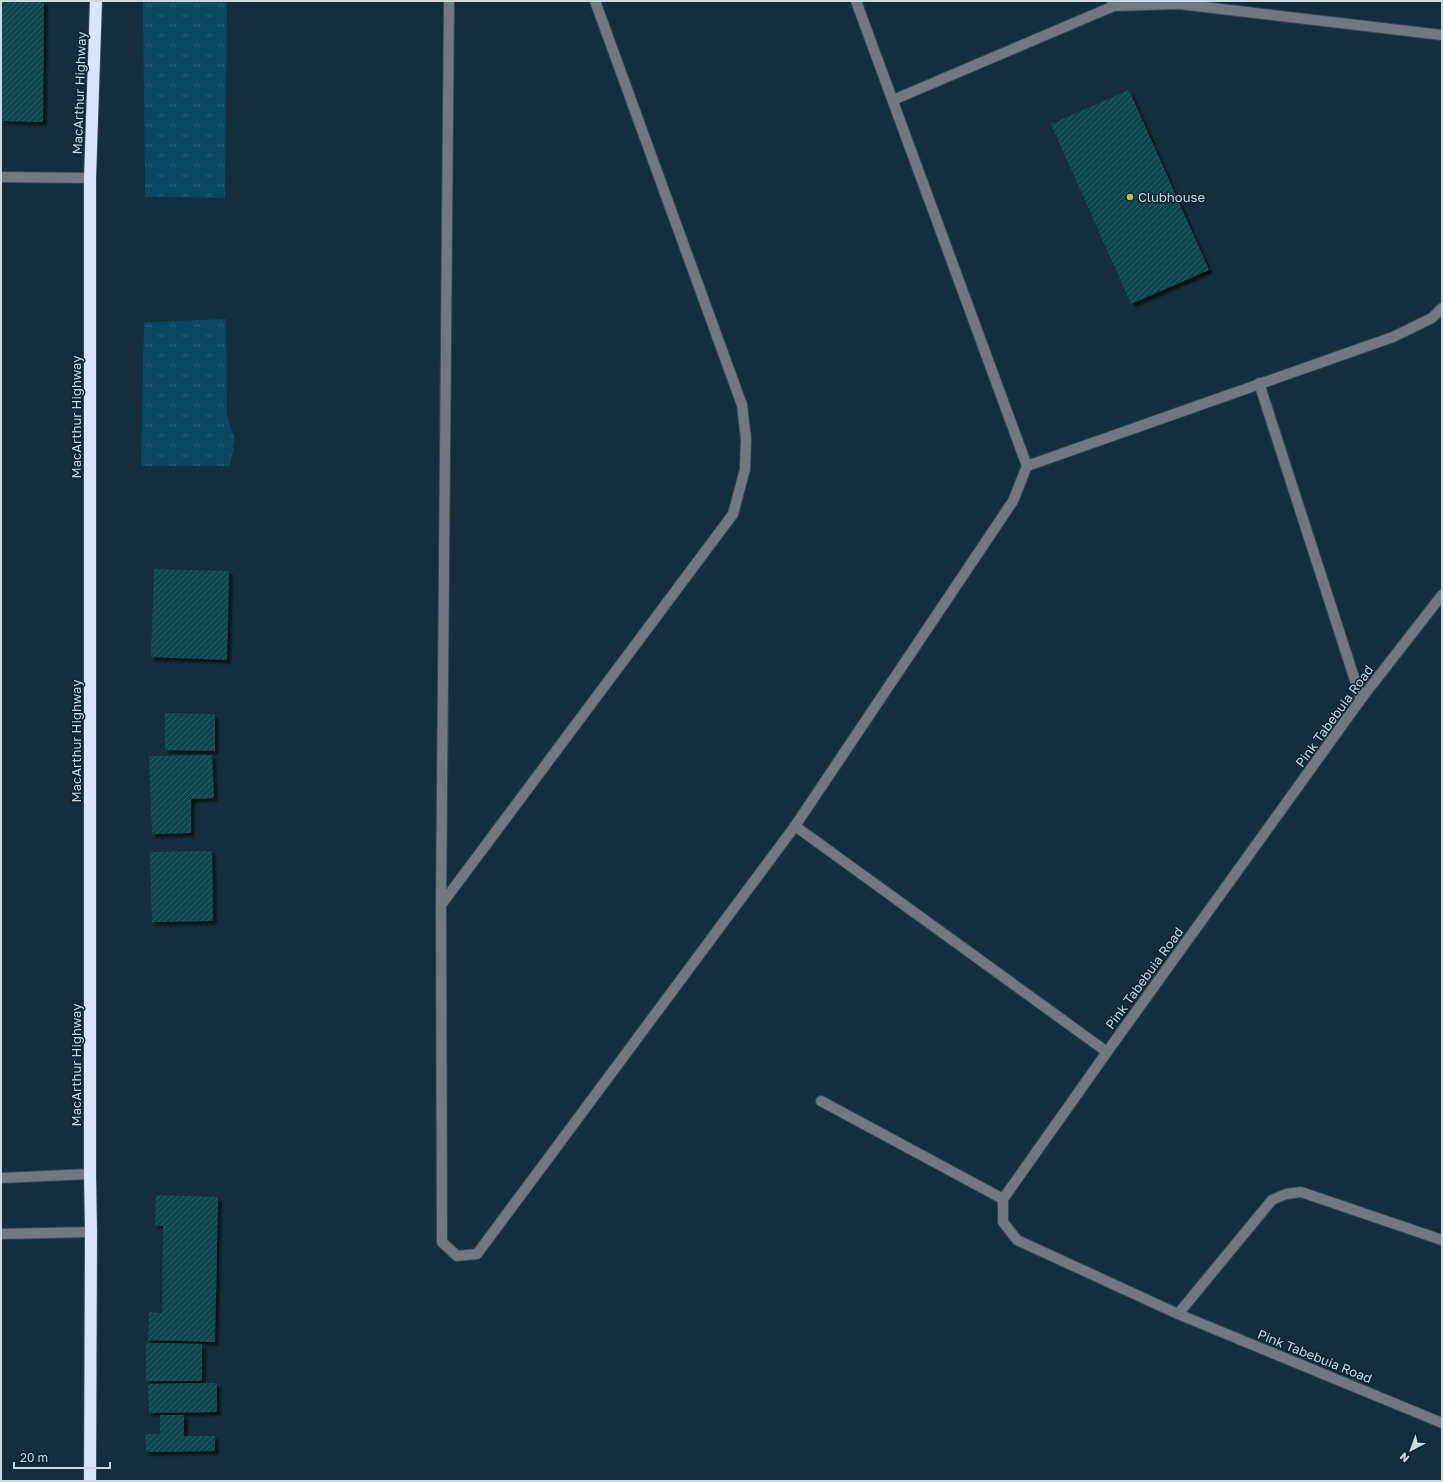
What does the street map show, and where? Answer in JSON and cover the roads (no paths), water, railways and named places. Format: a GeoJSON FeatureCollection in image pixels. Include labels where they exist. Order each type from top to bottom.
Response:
{"type":"FeatureCollection","features":[{"type":"Feature","properties":{"kind":"highway","name":"MacArthur Highway"},"geometry":{"type":"LineString","coordinates":[[90,1481],[90,178],[96,1]]}},
{"type":"Feature","properties":{"kind":"street"},"geometry":{"type":"LineString","coordinates":[[449,1],[441,904],[442,1242],[457,1256],[478,1254],[795,826],[1013,501],[1027,466],[856,1]]}},
{"type":"Feature","properties":{"kind":"street"},"geometry":{"type":"LineString","coordinates":[[441,904],[733,514],[745,469],[746,439],[742,405],[595,1]]}},
{"type":"Feature","properties":{"kind":"street"},"geometry":{"type":"LineString","coordinates":[[893,100],[1113,3],[1178,4],[1442,35]]}},
{"type":"Feature","properties":{"kind":"street"},"geometry":{"type":"LineString","coordinates":[[1,177],[90,178]]}},
{"type":"Feature","properties":{"kind":"street"},"geometry":{"type":"LineString","coordinates":[[1027,466],[1393,337],[1432,318],[1442,308]]}},
{"type":"Feature","properties":{"kind":"street"},"geometry":{"type":"LineString","coordinates":[[1259,383],[1361,699]]}},
{"type":"Feature","properties":{"kind":"street","name":"Pink Tabebuia Road"},"geometry":{"type":"LineString","coordinates":[[1442,595],[1361,699],[1003,1199],[1003,1222],[1017,1240],[1178,1314],[1442,1423]]}},
{"type":"Feature","properties":{"kind":"street"},"geometry":{"type":"LineString","coordinates":[[795,826],[1107,1052]]}},
{"type":"Feature","properties":{"kind":"street"},"geometry":{"type":"LineString","coordinates":[[821,1101],[1003,1199]]}},
{"type":"Feature","properties":{"kind":"street"},"geometry":{"type":"LineString","coordinates":[[1,1178],[90,1174]]}},
{"type":"Feature","properties":{"kind":"street"},"geometry":{"type":"LineString","coordinates":[[1178,1314],[1272,1200],[1286,1194],[1301,1192],[1442,1240]]}},
{"type":"Feature","properties":{"kind":"street"},"geometry":{"type":"LineString","coordinates":[[1,1234],[91,1232]]}},
{"type":"Feature","properties":{"kind":"place","name":"Clubhouse"},"geometry":{"type":"Point","coordinates":[1130,197]}}]}
